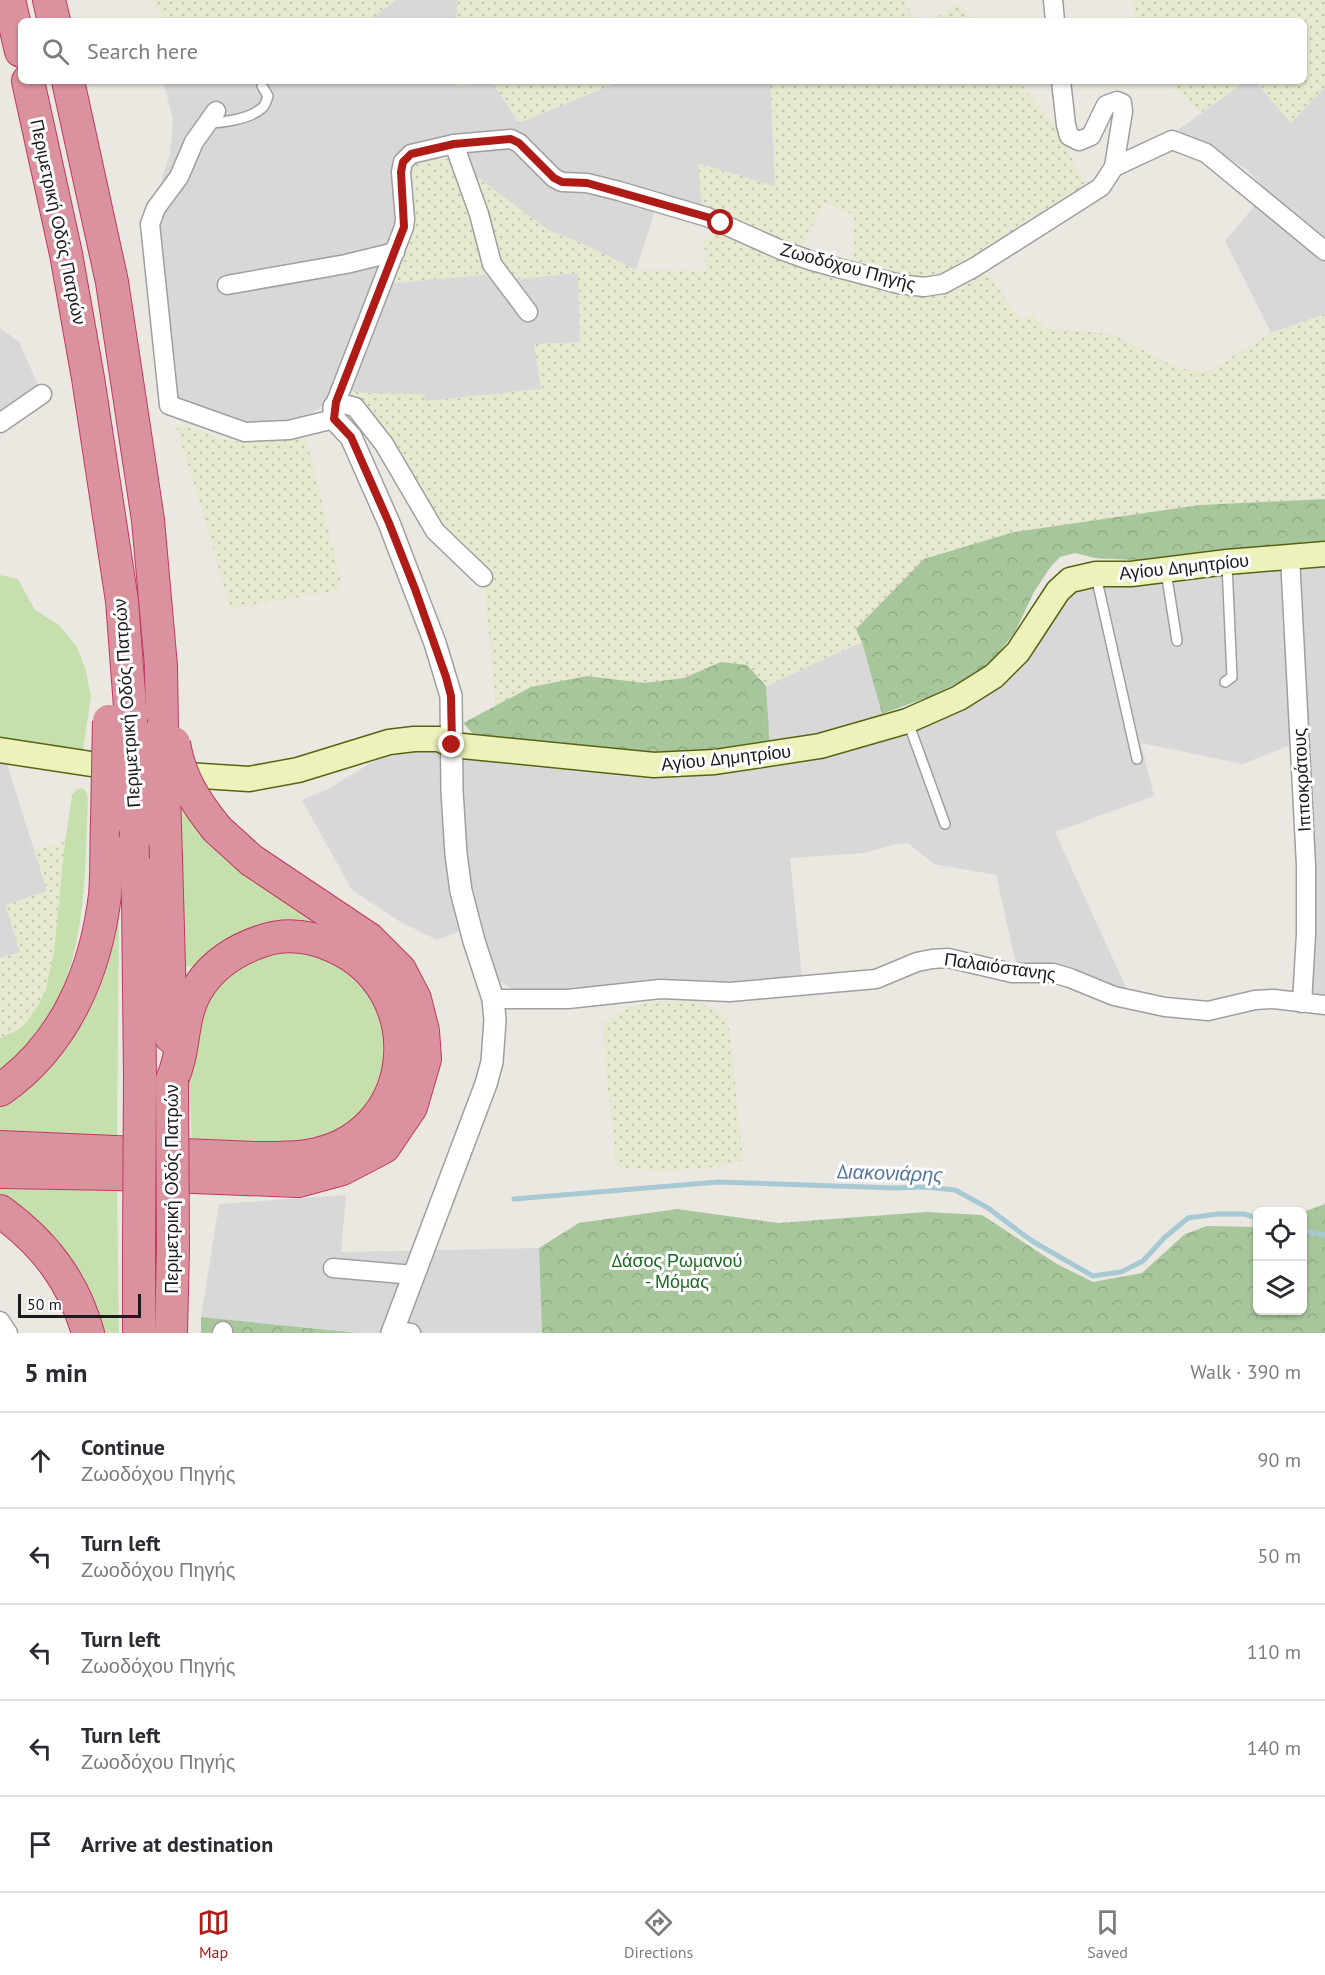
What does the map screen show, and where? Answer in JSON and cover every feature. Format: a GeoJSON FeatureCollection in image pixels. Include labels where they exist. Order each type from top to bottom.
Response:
{"type":"FeatureCollection","features":[{"type":"Feature","properties":{"kind":"highway"},"geometry":{"type":"LineString","coordinates":[[9,0],[18,38]]}},
{"type":"Feature","properties":{"kind":"highway"},"geometry":{"type":"LineString","coordinates":[[49,0],[53,18]]}},
{"type":"Feature","properties":{"kind":"highway","name":"Περιμετρική Οδός Πατρών"},"geometry":{"type":"LineString","coordinates":[[29,84],[66,254],[107,494],[122,601],[120,720],[136,836],[139,933],[139,1333]]}},
{"type":"Feature","properties":{"kind":"highway","name":"Περιμετρική Οδός Πατρών"},"geometry":{"type":"LineString","coordinates":[[69,84],[112,282],[148,520],[167,731],[166,858],[172,1080],[171,1333]]}},
{"type":"Feature","properties":{"kind":"highway"},"geometry":{"type":"LineString","coordinates":[[0,1090],[34,1060],[55,1036],[83,987],[94,954],[105,893],[107,821],[120,720]]}},
{"type":"Feature","properties":{"kind":"highway"},"geometry":{"type":"LineString","coordinates":[[0,1172],[298,1181],[342,1169],[384,1147],[411,1107],[425,1059],[423,1031],[415,999],[400,970],[369,939],[252,860],[217,829],[186,785],[167,731]]}},
{"type":"Feature","properties":{"kind":"highway"},"geometry":{"type":"LineString","coordinates":[[0,1147],[254,1158],[291,1158],[318,1154],[339,1147],[358,1136],[383,1108],[393,1090],[399,1072],[401,1051],[398,1020],[385,988],[354,958],[317,939],[295,936],[272,938],[238,951],[222,962],[201,984],[188,1009],[180,1060],[172,1080]]}},
{"type":"Feature","properties":{"kind":"highway"},"geometry":{"type":"LineString","coordinates":[[0,1211],[20,1225],[49,1254],[70,1286],[82,1311],[88,1333]]}},
{"type":"Feature","properties":{"kind":"main road","name":"Αγίου Δημητρίου"},"geometry":{"type":"LineString","coordinates":[[0,750],[146,771],[236,780],[298,770],[389,742],[414,739],[439,739],[452,745],[654,765],[685,765],[757,757],[820,746],[907,721],[959,698],[993,676],[1018,652],[1063,585],[1070,580],[1096,574],[1131,574],[1227,562],[1325,554]]}},
{"type":"Feature","properties":{"kind":"street"},"geometry":{"type":"LineString","coordinates":[[1053,0],[1055,18]]}},
{"type":"Feature","properties":{"kind":"street"},"geometry":{"type":"LineString","coordinates":[[1061,84],[1069,136],[1079,141],[1091,136],[1106,105],[1117,101],[1123,106],[1114,166]]}},
{"type":"Feature","properties":{"kind":"street"},"geometry":{"type":"LineString","coordinates":[[211,117],[194,142],[172,188],[155,210],[150,224],[169,405],[245,432],[289,430],[335,409],[355,407],[384,444],[435,531],[483,577]]}},
{"type":"Feature","properties":{"kind":"street","name":"Ζωοδόχου Πηγής"},"geometry":{"type":"LineString","coordinates":[[335,409],[405,222],[401,172],[403,162],[411,154],[454,144],[511,139],[519,143],[554,178],[562,182],[587,183],[619,191],[707,217],[781,250],[812,261],[899,284],[924,287],[943,284],[975,267],[1101,187],[1114,166],[1172,140],[1206,153],[1325,251]]}},
{"type":"Feature","properties":{"kind":"street"},"geometry":{"type":"LineString","coordinates":[[454,144],[479,214],[492,264],[528,312]]}},
{"type":"Feature","properties":{"kind":"street"},"geometry":{"type":"LineString","coordinates":[[227,285],[346,264],[395,252]]}},
{"type":"Feature","properties":{"kind":"street"},"geometry":{"type":"LineString","coordinates":[[0,423],[42,394]]}},
{"type":"Feature","properties":{"kind":"street"},"geometry":{"type":"LineString","coordinates":[[335,409],[359,454],[415,589],[451,696],[455,833],[461,891],[493,999],[495,1020],[492,1062],[486,1084],[414,1275],[399,1332]]}},
{"type":"Feature","properties":{"kind":"street","name":"Ιπποκράτους"},"geometry":{"type":"LineString","coordinates":[[1290,556],[1306,865],[1306,934],[1302,1003]]}},
{"type":"Feature","properties":{"kind":"street","name":"Παλαιόστανης"},"geometry":{"type":"LineString","coordinates":[[493,999],[568,999],[660,989],[730,992],[876,980],[916,962],[948,958],[1012,973],[1053,973],[1114,996],[1165,1007],[1208,1011],[1255,1000],[1274,999],[1325,1005]]}},
{"type":"Feature","properties":{"kind":"street"},"geometry":{"type":"LineString","coordinates":[[333,1268],[414,1275]]}},
{"type":"Feature","properties":{"kind":"street"},"geometry":{"type":"LineString","coordinates":[[0,1321],[8,1333]]}},
{"type":"Feature","properties":{"kind":"lane"},"geometry":{"type":"LineString","coordinates":[[211,117],[223,123],[262,108],[268,96],[262,86]]}},
{"type":"Feature","properties":{"kind":"lane"},"geometry":{"type":"LineString","coordinates":[[1225,682],[1232,677],[1227,562]]}},
{"type":"Feature","properties":{"kind":"lane"},"geometry":{"type":"LineString","coordinates":[[1165,570],[1177,641]]}},
{"type":"Feature","properties":{"kind":"lane"},"geometry":{"type":"LineString","coordinates":[[1096,574],[1137,759]]}},
{"type":"Feature","properties":{"kind":"lane"},"geometry":{"type":"LineString","coordinates":[[907,721],[945,824]]}},
{"type":"Feature","properties":{"kind":"shaded area"},"geometry":{"type":"Polygon","coordinates":[[[396,0],[458,0],[456,18],[372,18],[396,0]]]}},
{"type":"Feature","properties":{"kind":"shaded area"},"geometry":{"type":"Polygon","coordinates":[[[164,84],[456,84],[456,86],[493,84],[519,123],[613,84],[770,84],[776,187],[702,210],[660,195],[636,270],[577,241],[549,231],[468,170],[457,138],[413,147],[499,281],[578,273],[580,342],[541,389],[425,401],[334,389],[319,409],[292,424],[259,425],[226,418],[174,400],[156,231],[163,174],[170,154],[173,119],[164,84]]]}},
{"type":"Feature","properties":{"kind":"shaded area"},"geometry":{"type":"Polygon","coordinates":[[[1242,84],[1258,84],[1291,123],[1325,87],[1325,314],[1271,333],[1225,241],[1267,191],[1246,169],[1178,130],[1242,84]]]}},
{"type":"Feature","properties":{"kind":"shaded area"},"geometry":{"type":"Polygon","coordinates":[[[0,328],[19,342],[40,389],[0,417],[0,328]]]}},
{"type":"Feature","properties":{"kind":"shaded area"},"geometry":{"type":"Polygon","coordinates":[[[1325,561],[1325,999],[1308,998],[1305,739],[1243,764],[1141,743],[1154,796],[1055,832],[1128,992],[1016,964],[996,875],[934,864],[908,843],[865,853],[790,858],[802,977],[539,992],[514,990],[495,978],[478,924],[437,940],[399,921],[352,890],[302,800],[330,788],[371,763],[397,753],[425,751],[475,757],[771,759],[766,686],[862,642],[887,732],[946,709],[1071,588],[1325,561]]]}},
{"type":"Feature","properties":{"kind":"shaded area"},"geometry":{"type":"Polygon","coordinates":[[[0,761],[7,764],[47,891],[20,952],[0,958],[0,761]]]}},
{"type":"Feature","properties":{"kind":"shaded area"},"geometry":{"type":"Polygon","coordinates":[[[346,1195],[341,1252],[539,1248],[542,1333],[358,1333],[201,1317],[219,1204],[346,1195]]]}},
{"type":"Feature","properties":{"kind":"green space"},"geometry":{"type":"Polygon","coordinates":[[[152,0],[396,0],[372,18],[163,18],[152,0]]]}},
{"type":"Feature","properties":{"kind":"green space"},"geometry":{"type":"Polygon","coordinates":[[[458,0],[904,0],[914,18],[767,18],[767,16],[762,18],[456,18],[458,0]]]}},
{"type":"Feature","properties":{"kind":"green space"},"geometry":{"type":"Polygon","coordinates":[[[1132,0],[1325,0],[1325,87],[1291,123],[1258,84],[1307,84],[1307,18],[1135,18],[1132,0]]]}},
{"type":"Feature","properties":{"kind":"green space"},"geometry":{"type":"Polygon","coordinates":[[[959,3],[971,18],[935,18],[959,3]]]}},
{"type":"Feature","properties":{"kind":"green space"},"geometry":{"type":"Polygon","coordinates":[[[493,84],[613,84],[519,123],[493,84]]]}},
{"type":"Feature","properties":{"kind":"green space"},"geometry":{"type":"Polygon","coordinates":[[[770,84],[1021,84],[1057,129],[1087,189],[960,269],[926,282],[854,266],[854,215],[824,202],[800,252],[702,210],[698,163],[775,186],[770,84]]]}},
{"type":"Feature","properties":{"kind":"green space"},"geometry":{"type":"Polygon","coordinates":[[[1169,84],[1242,84],[1201,113],[1169,84]]]}},
{"type":"Feature","properties":{"kind":"green space"},"geometry":{"type":"Polygon","coordinates":[[[440,155],[468,170],[549,231],[577,241],[636,270],[706,271],[704,240],[723,232],[910,294],[945,294],[985,270],[1021,320],[1033,314],[1045,328],[1113,334],[1177,368],[1207,372],[1271,333],[1325,314],[1325,499],[1200,505],[857,629],[862,642],[766,686],[747,665],[721,662],[684,678],[644,683],[587,676],[531,687],[496,706],[484,584],[348,391],[424,394],[426,401],[541,389],[534,344],[580,342],[578,273],[499,281],[494,274],[385,284],[407,228],[404,173],[412,163],[440,155]]]}},
{"type":"Feature","properties":{"kind":"green space"},"geometry":{"type":"Polygon","coordinates":[[[184,425],[228,441],[306,438],[340,577],[340,590],[230,609],[176,426],[184,425]]]}},
{"type":"Feature","properties":{"kind":"green space"},"geometry":{"type":"Polygon","coordinates":[[[1325,499],[1325,544],[1153,561],[1095,558],[1075,553],[1060,557],[1034,592],[1015,632],[980,672],[934,695],[882,714],[862,642],[856,629],[924,559],[1014,532],[1200,505],[1325,499]]]}},
{"type":"Feature","properties":{"kind":"green space"},"geometry":{"type":"Polygon","coordinates":[[[0,575],[18,579],[35,610],[59,625],[77,647],[86,671],[91,696],[82,757],[0,743],[0,575]]]}},
{"type":"Feature","properties":{"kind":"green space"},"geometry":{"type":"Polygon","coordinates":[[[721,662],[747,665],[766,686],[770,747],[677,758],[478,739],[463,723],[531,687],[587,676],[644,683],[684,678],[721,662]]]}},
{"type":"Feature","properties":{"kind":"green space"},"geometry":{"type":"Polygon","coordinates":[[[81,788],[85,790],[88,797],[86,851],[82,908],[72,963],[63,989],[46,1021],[0,1073],[0,1038],[18,1030],[27,1022],[46,989],[54,952],[72,795],[81,788]]]}},
{"type":"Feature","properties":{"kind":"green space"},"geometry":{"type":"Polygon","coordinates":[[[181,793],[343,935],[195,967],[185,966],[181,793]]]}},
{"type":"Feature","properties":{"kind":"green space"},"geometry":{"type":"Polygon","coordinates":[[[120,808],[117,1143],[0,1139],[0,1107],[15,1096],[76,1031],[89,1007],[120,808]]]}},
{"type":"Feature","properties":{"kind":"green space"},"geometry":{"type":"Polygon","coordinates":[[[65,842],[54,952],[46,989],[27,1022],[18,1030],[0,1038],[0,958],[20,952],[5,905],[47,891],[34,849],[65,842]]]}},
{"type":"Feature","properties":{"kind":"green space"},"geometry":{"type":"Polygon","coordinates":[[[287,947],[339,959],[374,992],[391,1053],[370,1107],[334,1140],[192,1147],[188,1054],[192,1017],[227,970],[287,947]]]}},
{"type":"Feature","properties":{"kind":"green space"},"geometry":{"type":"Polygon","coordinates":[[[655,1001],[697,1002],[725,1014],[730,1033],[743,1160],[715,1167],[658,1171],[617,1167],[603,1024],[627,1008],[655,1001]]]}},
{"type":"Feature","properties":{"kind":"green space"},"geometry":{"type":"Polygon","coordinates":[[[0,1178],[117,1182],[119,1333],[101,1333],[0,1199],[0,1178]]]}},
{"type":"Feature","properties":{"kind":"green space","name":"Δάσος Ρωμανού - Μόμας"},"geometry":{"type":"Polygon","coordinates":[[[1325,1204],[1325,1333],[542,1333],[539,1248],[579,1223],[677,1209],[778,1223],[926,1212],[982,1215],[1057,1264],[1093,1282],[1142,1273],[1185,1234],[1207,1226],[1253,1227],[1253,1315],[1307,1315],[1307,1211],[1325,1204]]]}},
{"type":"Feature","properties":{"kind":"green space"},"geometry":{"type":"Polygon","coordinates":[[[201,1317],[358,1333],[201,1333],[201,1317]]]}},
{"type":"Feature","properties":{"kind":"waterway","name":"Διακονιάρης"},"geometry":{"type":"LineString","coordinates":[[514,1199],[718,1182],[925,1187],[955,1190],[988,1208],[1032,1241],[1093,1276],[1121,1272],[1143,1261],[1164,1238],[1188,1218],[1217,1214],[1244,1214],[1253,1217]]}},
{"type":"Feature","properties":{"kind":"waterway","name":"Διακονιάρης"},"geometry":{"type":"LineString","coordinates":[[1307,1232],[1325,1235]]}},
{"type":"Feature","properties":{"kind":"route"},"geometry":{"type":"LineString","coordinates":[[452,745],[451,696],[415,589],[351,437],[334,419],[334,407],[404,227],[401,172],[403,162],[411,154],[454,144],[511,139],[519,143],[554,178],[562,182],[587,183],[619,191],[721,223]]}}]}
